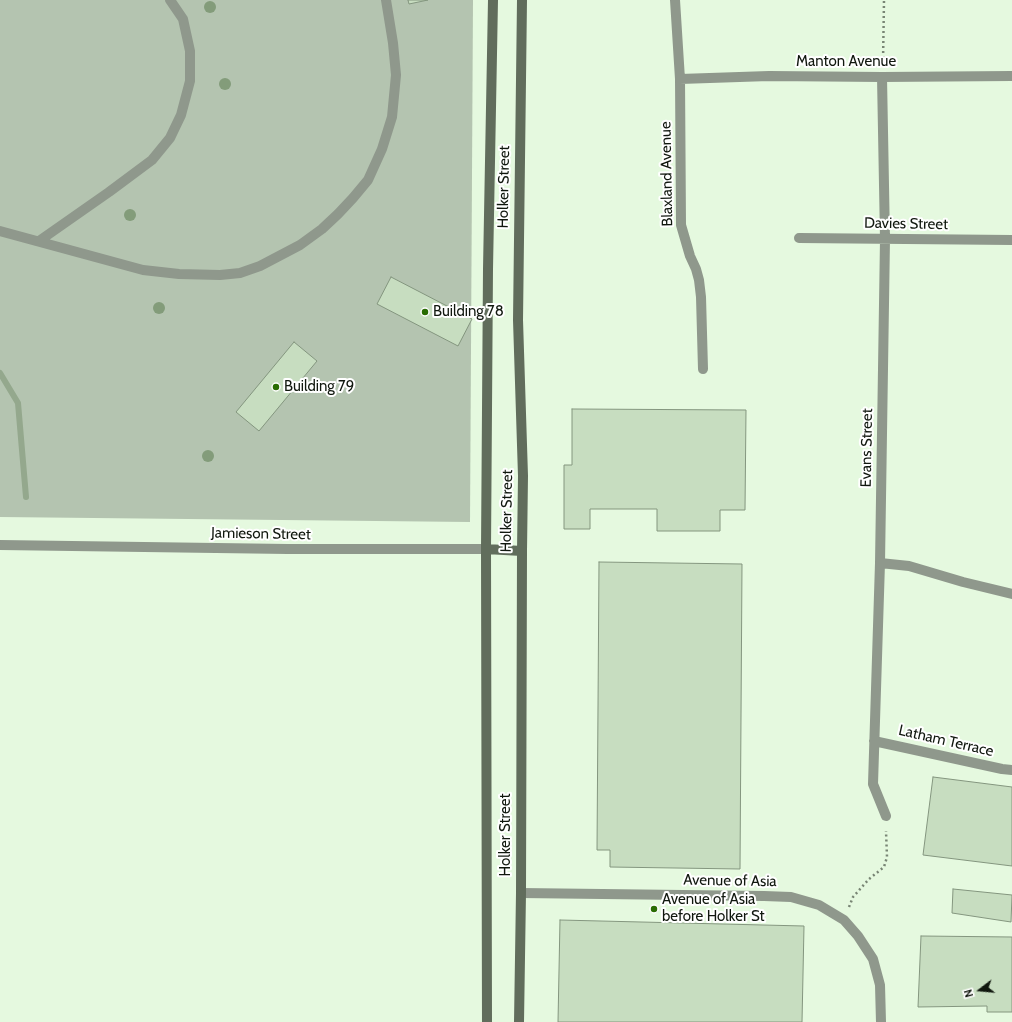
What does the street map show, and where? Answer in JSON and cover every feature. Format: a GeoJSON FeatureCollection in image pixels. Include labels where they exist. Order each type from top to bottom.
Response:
{"type":"FeatureCollection","features":[{"type":"Feature","properties":{"kind":"main road","name":"Holker Street"},"geometry":{"type":"LineString","coordinates":[[487,1022],[486,550],[488,253],[493,0]]}},
{"type":"Feature","properties":{"kind":"main road","name":"Holker Street"},"geometry":{"type":"LineString","coordinates":[[520,1022],[523,476],[518,312],[522,0]]}},
{"type":"Feature","properties":{"kind":"main road","name":"Jamieson Street"},"geometry":{"type":"LineString","coordinates":[[486,550],[522,550]]}},
{"type":"Feature","properties":{"kind":"street"},"geometry":{"type":"LineString","coordinates":[[39,241],[152,160],[170,138],[181,115],[190,81],[190,51],[183,19],[170,0]]}},
{"type":"Feature","properties":{"kind":"street"},"geometry":{"type":"LineString","coordinates":[[0,231],[143,270],[179,274],[220,275],[240,273],[260,266],[300,245],[322,229],[353,198],[368,180],[382,149],[392,117],[396,75],[393,43],[386,0]]}},
{"type":"Feature","properties":{"kind":"street","name":"Blaxland Avenue"},"geometry":{"type":"LineString","coordinates":[[676,0],[680,79],[681,225],[699,280],[701,297],[703,369]]}},
{"type":"Feature","properties":{"kind":"street","name":"Manton Avenue"},"geometry":{"type":"LineString","coordinates":[[680,79],[769,76],[1012,76]]}},
{"type":"Feature","properties":{"kind":"street","name":"Evans Street"},"geometry":{"type":"LineString","coordinates":[[882,77],[885,239],[880,563],[873,784],[886,816]]}},
{"type":"Feature","properties":{"kind":"street","name":"Davies Street"},"geometry":{"type":"LineString","coordinates":[[799,238],[1012,240]]}},
{"type":"Feature","properties":{"kind":"street","name":"Jamieson Street"},"geometry":{"type":"LineString","coordinates":[[0,545],[288,550],[486,550]]}},
{"type":"Feature","properties":{"kind":"street"},"geometry":{"type":"LineString","coordinates":[[880,563],[909,566],[963,582],[1012,594]]}},
{"type":"Feature","properties":{"kind":"street","name":"Latham Terrace"},"geometry":{"type":"LineString","coordinates":[[874,740],[1012,770]]}},
{"type":"Feature","properties":{"kind":"street","name":"Avenue of Asia"},"geometry":{"type":"LineString","coordinates":[[521,893],[791,897],[819,905],[844,920],[858,936],[873,959],[880,985],[881,1022]]}},
{"type":"Feature","properties":{"kind":"path"},"geometry":{"type":"LineString","coordinates":[[882,77],[884,0]]}},
{"type":"Feature","properties":{"kind":"path"},"geometry":{"type":"LineString","coordinates":[[844,920],[853,897],[869,879],[884,867],[887,857],[886,816]]}},
{"type":"Feature","properties":{"kind":"green space"},"geometry":{"type":"Polygon","coordinates":[[[0,0],[473,0],[470,522],[0,517],[0,0]]]}},
{"type":"Feature","properties":{"kind":"building"},"geometry":{"type":"Polygon","coordinates":[[[408,0],[428,0],[409,4],[408,0]]]}},
{"type":"Feature","properties":{"kind":"building","name":"Building 78"},"geometry":{"type":"Polygon","coordinates":[[[391,277],[472,319],[458,346],[377,304],[391,277]]]}},
{"type":"Feature","properties":{"kind":"building","name":"Building 79"},"geometry":{"type":"Polygon","coordinates":[[[294,342],[317,361],[259,431],[236,412],[294,342]]]}},
{"type":"Feature","properties":{"kind":"building"},"geometry":{"type":"Polygon","coordinates":[[[572,409],[746,410],[745,510],[720,510],[720,531],[657,531],[657,509],[590,509],[590,529],[564,529],[564,465],[572,465],[572,409]]]}},
{"type":"Feature","properties":{"kind":"building"},"geometry":{"type":"Polygon","coordinates":[[[599,562],[742,564],[740,869],[610,867],[610,850],[597,850],[599,562]]]}},
{"type":"Feature","properties":{"kind":"building"},"geometry":{"type":"Polygon","coordinates":[[[933,777],[1012,787],[1012,866],[923,855],[933,777]]]}},
{"type":"Feature","properties":{"kind":"building"},"geometry":{"type":"Polygon","coordinates":[[[953,889],[1012,895],[1011,922],[952,913],[953,889]]]}},
{"type":"Feature","properties":{"kind":"building"},"geometry":{"type":"Polygon","coordinates":[[[560,920],[804,926],[802,1022],[558,1022],[560,920]]]}},
{"type":"Feature","properties":{"kind":"building"},"geometry":{"type":"Polygon","coordinates":[[[921,936],[1012,937],[1012,1012],[987,1012],[987,1006],[918,1007],[921,936]]]}},
{"type":"Feature","properties":{"kind":"waterway"},"geometry":{"type":"LineString","coordinates":[[0,373],[18,403],[26,497]]}},
{"type":"Feature","properties":{"kind":"place","name":"Building 78"},"geometry":{"type":"Point","coordinates":[425,312]}},
{"type":"Feature","properties":{"kind":"place","name":"Building 79"},"geometry":{"type":"Point","coordinates":[276,387]}},
{"type":"Feature","properties":{"kind":"place","name":"Avenue of Asia before Holker St"},"geometry":{"type":"Point","coordinates":[654,909]}}]}
